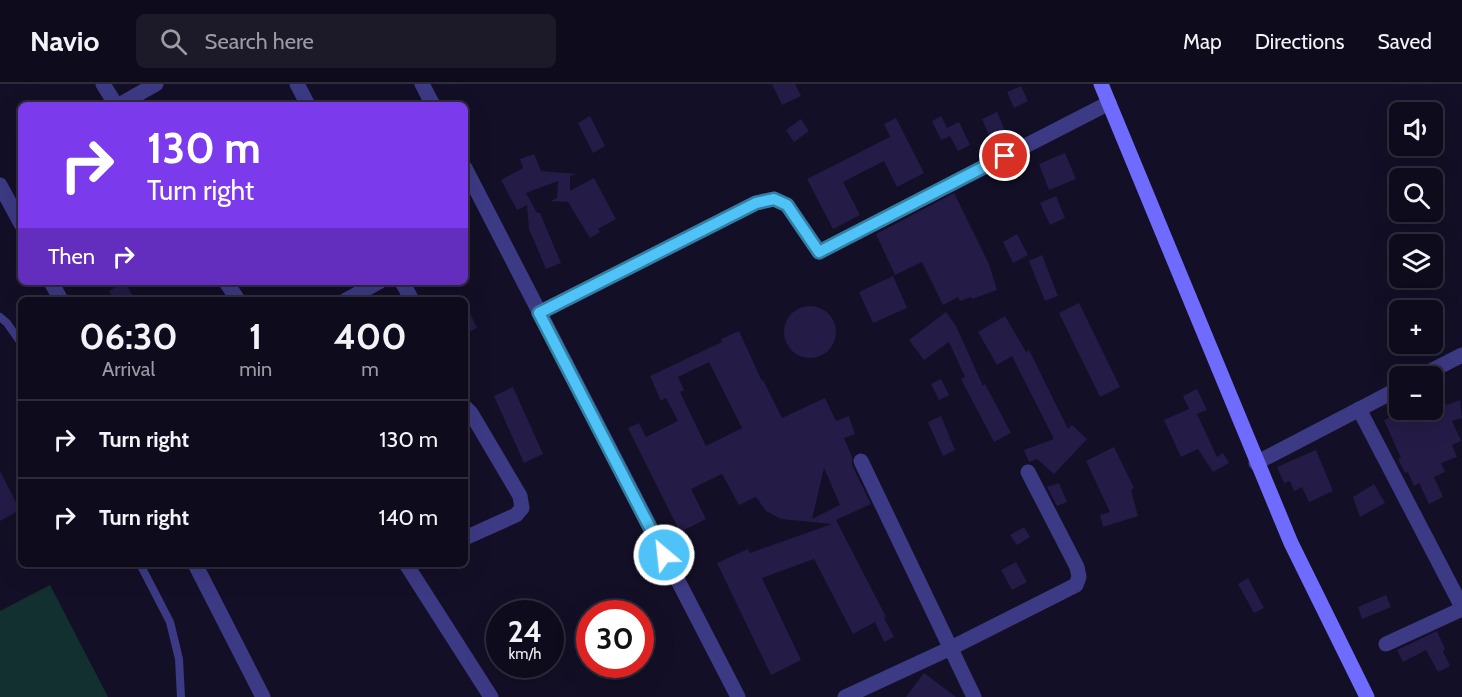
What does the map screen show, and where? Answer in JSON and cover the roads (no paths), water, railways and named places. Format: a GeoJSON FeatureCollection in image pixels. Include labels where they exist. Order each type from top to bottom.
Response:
{"type":"FeatureCollection","features":[{"type":"Feature","properties":{"kind":"street"},"geometry":{"type":"LineString","coordinates":[[103,84],[115,102]]}},
{"type":"Feature","properties":{"kind":"street"},"geometry":{"type":"LineString","coordinates":[[123,102],[156,84]]}},
{"type":"Feature","properties":{"kind":"street"},"geometry":{"type":"LineString","coordinates":[[297,84],[306,102]]}},
{"type":"Feature","properties":{"kind":"street"},"geometry":{"type":"LineString","coordinates":[[422,84],[431,102]]}},
{"type":"Feature","properties":{"kind":"street"},"geometry":{"type":"LineString","coordinates":[[1101,84],[1256,463],[1291,543],[1367,697]]}},
{"type":"Feature","properties":{"kind":"street"},"geometry":{"type":"LineString","coordinates":[[539,313],[746,208],[774,199],[787,205],[819,252],[1109,103]]}},
{"type":"Feature","properties":{"kind":"street"},"geometry":{"type":"LineString","coordinates":[[468,174],[738,697]]}},
{"type":"Feature","properties":{"kind":"street"},"geometry":{"type":"LineString","coordinates":[[0,185],[18,218]]}},
{"type":"Feature","properties":{"kind":"street"},"geometry":{"type":"LineString","coordinates":[[352,297],[374,285]]}},
{"type":"Feature","properties":{"kind":"street"},"geometry":{"type":"LineString","coordinates":[[1443,367],[1460,360]]}},
{"type":"Feature","properties":{"kind":"street"},"geometry":{"type":"LineString","coordinates":[[1256,463],[1389,394]]}},
{"type":"Feature","properties":{"kind":"street"},"geometry":{"type":"LineString","coordinates":[[1359,409],[1462,608],[1386,644]]}},
{"type":"Feature","properties":{"kind":"street"},"geometry":{"type":"LineString","coordinates":[[468,410],[520,496],[522,508],[516,516],[468,537]]}},
{"type":"Feature","properties":{"kind":"street"},"geometry":{"type":"LineString","coordinates":[[861,461],[974,697]]}},
{"type":"Feature","properties":{"kind":"street"},"geometry":{"type":"LineString","coordinates":[[845,697],[951,648],[1076,585],[1079,577],[1077,567],[1028,472]]}},
{"type":"Feature","properties":{"kind":"street"},"geometry":{"type":"LineString","coordinates":[[197,567],[263,697]]}},
{"type":"Feature","properties":{"kind":"street"},"geometry":{"type":"LineString","coordinates":[[408,567],[491,697]]}},
{"type":"Feature","properties":{"kind":"lane"},"geometry":{"type":"LineString","coordinates":[[0,316],[18,339]]}},
{"type":"Feature","properties":{"kind":"lane"},"geometry":{"type":"LineString","coordinates":[[142,567],[170,622],[179,659],[181,697]]}}]}
